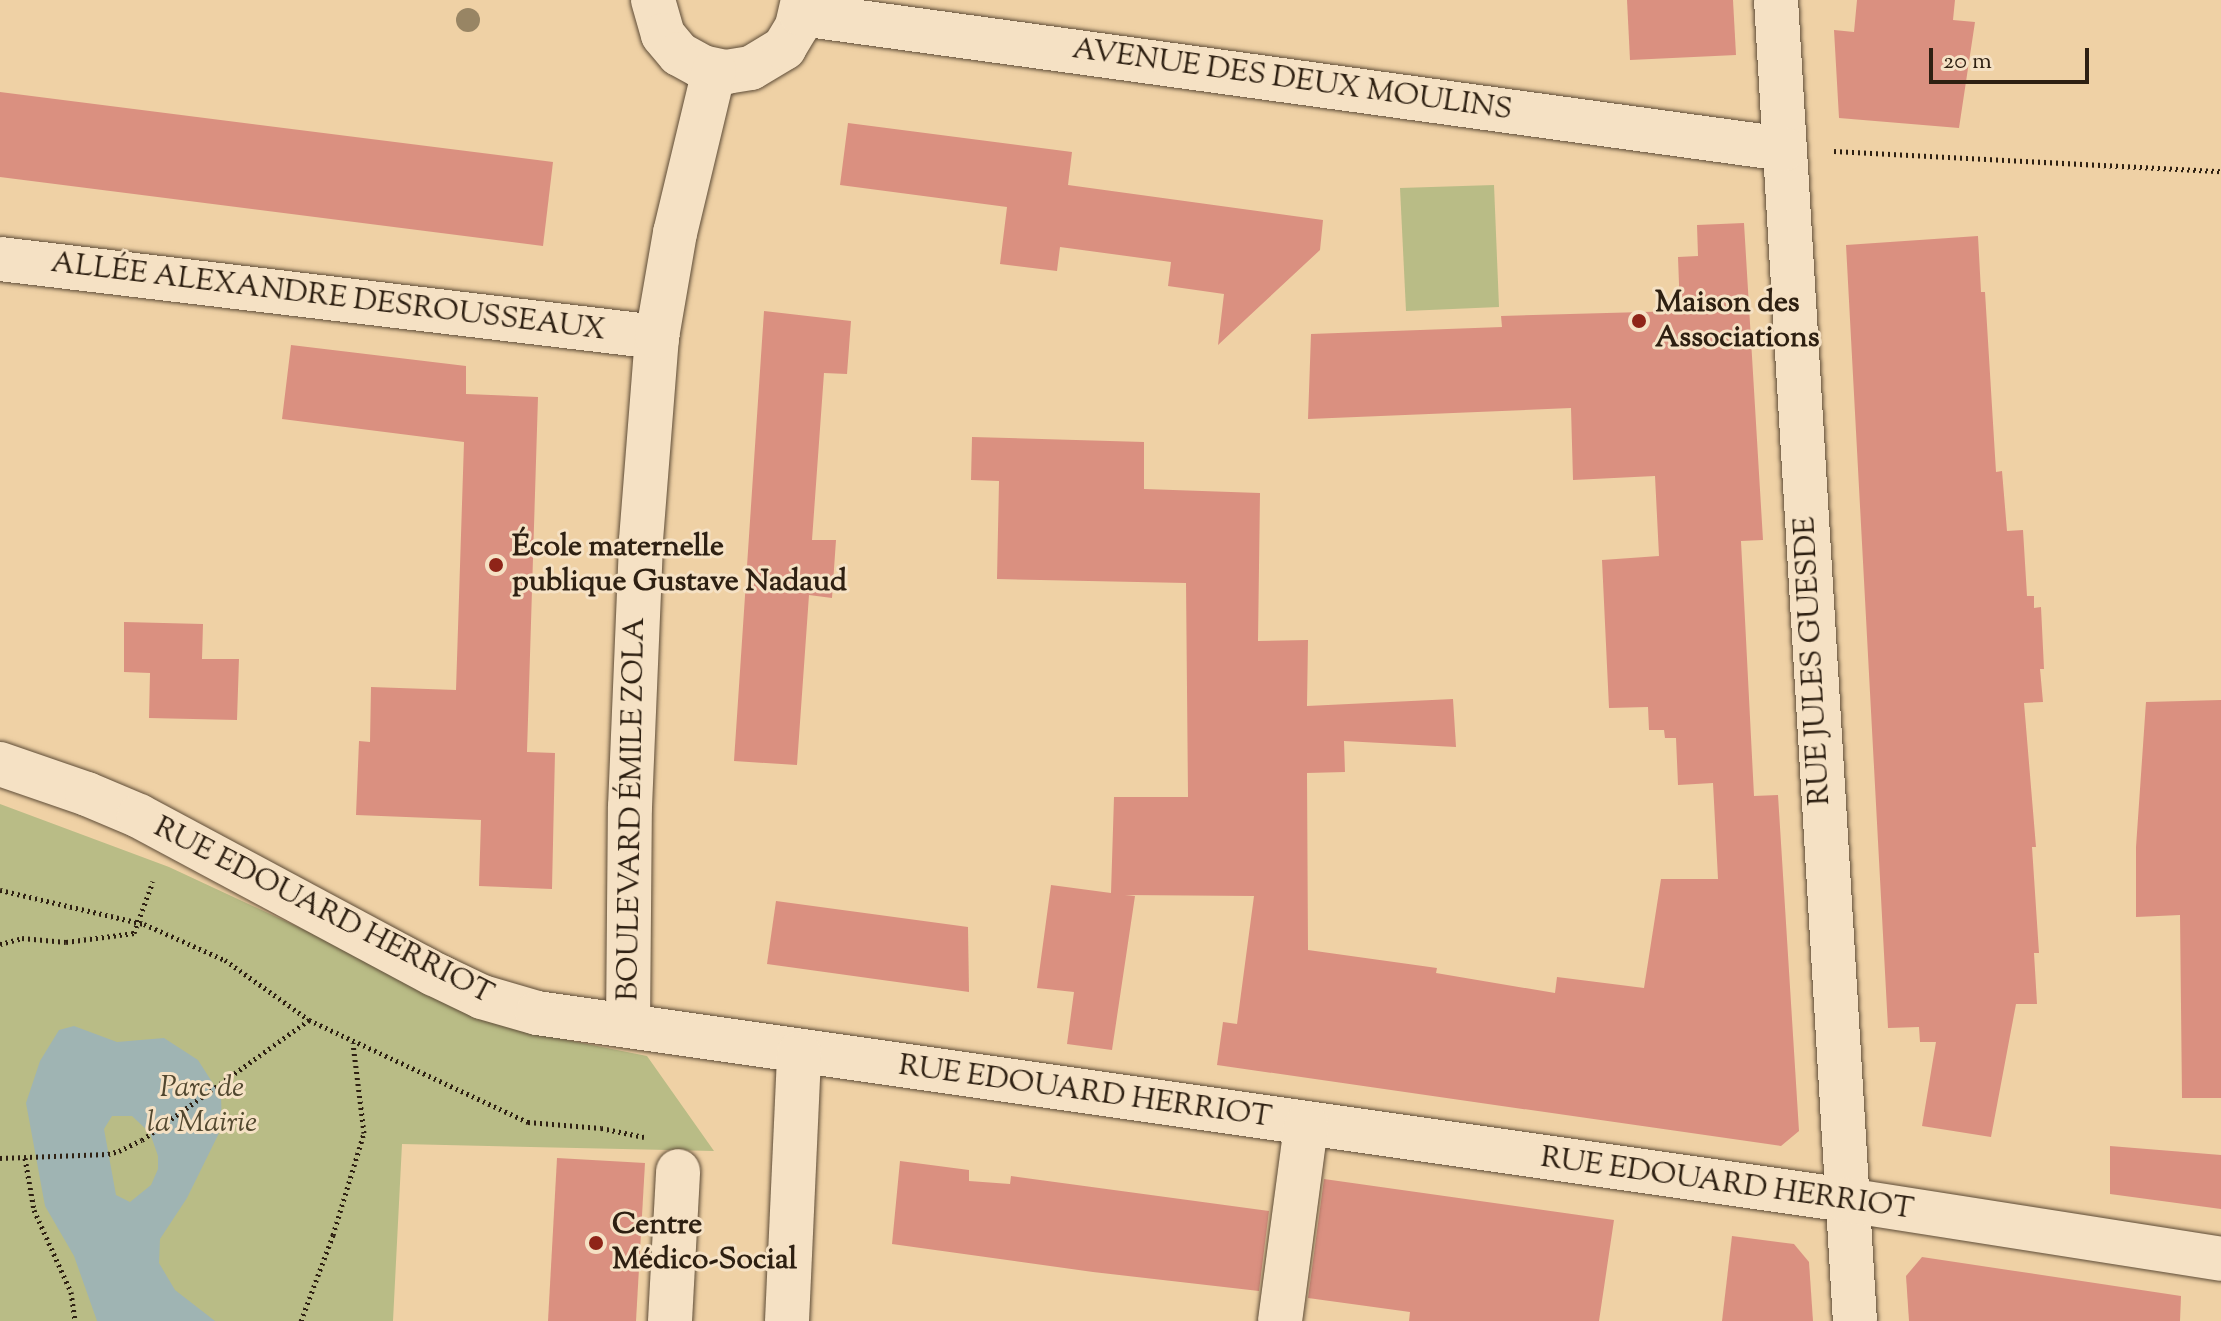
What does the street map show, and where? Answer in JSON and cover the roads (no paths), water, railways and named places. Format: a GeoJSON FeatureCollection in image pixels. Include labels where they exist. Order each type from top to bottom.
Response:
{"type":"FeatureCollection","features":[{"type":"Feature","properties":{"kind":"street"},"geometry":{"type":"LineString","coordinates":[[653,0],[658,23],[671,45],[690,61],[714,71],[739,71],[763,63],[784,48],[802,7]]}},
{"type":"Feature","properties":{"kind":"street","name":"RUE JULES GUESDE"},"geometry":{"type":"LineString","coordinates":[[1776,0],[1855,1321]]}},
{"type":"Feature","properties":{"kind":"street","name":"AVENUE DES DEUX MOULINS"},"geometry":{"type":"LineString","coordinates":[[802,7],[1784,149]]}},
{"type":"Feature","properties":{"kind":"street","name":"BOULEVARD ÉMILE ZOLA"},"geometry":{"type":"LineString","coordinates":[[628,1026],[630,807],[641,540],[657,337],[675,233],[714,71]]}},
{"type":"Feature","properties":{"kind":"street","name":"ALLÉE ALEXANDRE DESROUSSEAUX"},"geometry":{"type":"LineString","coordinates":[[0,259],[657,337]]}},
{"type":"Feature","properties":{"kind":"street","name":"RUE EDOUARD HERRIOT"},"geometry":{"type":"LineString","coordinates":[[0,764],[87,794],[173,834],[482,997],[537,1013],[799,1053],[1846,1200],[2221,1259]]}},
{"type":"Feature","properties":{"kind":"street"},"geometry":{"type":"LineString","coordinates":[[787,1321],[799,1053]]}},
{"type":"Feature","properties":{"kind":"street"},"geometry":{"type":"LineString","coordinates":[[1280,1321],[1306,1125]]}},
{"type":"Feature","properties":{"kind":"street"},"geometry":{"type":"LineString","coordinates":[[670,1321],[678,1171]]}},
{"type":"Feature","properties":{"kind":"place","name":"Maison des Associations"},"geometry":{"type":"Point","coordinates":[1639,321]}},
{"type":"Feature","properties":{"kind":"place","name":"École maternelle publique Gustave Nadaud"},"geometry":{"type":"Point","coordinates":[496,565]}},
{"type":"Feature","properties":{"kind":"place","name":"Centre Médico-Social"},"geometry":{"type":"Point","coordinates":[596,1243]}},
{"type":"Feature","properties":{"kind":"park label","name":"Parc de la Mairie"},"geometry":{"type":"Point","coordinates":[202,1106]}}]}
